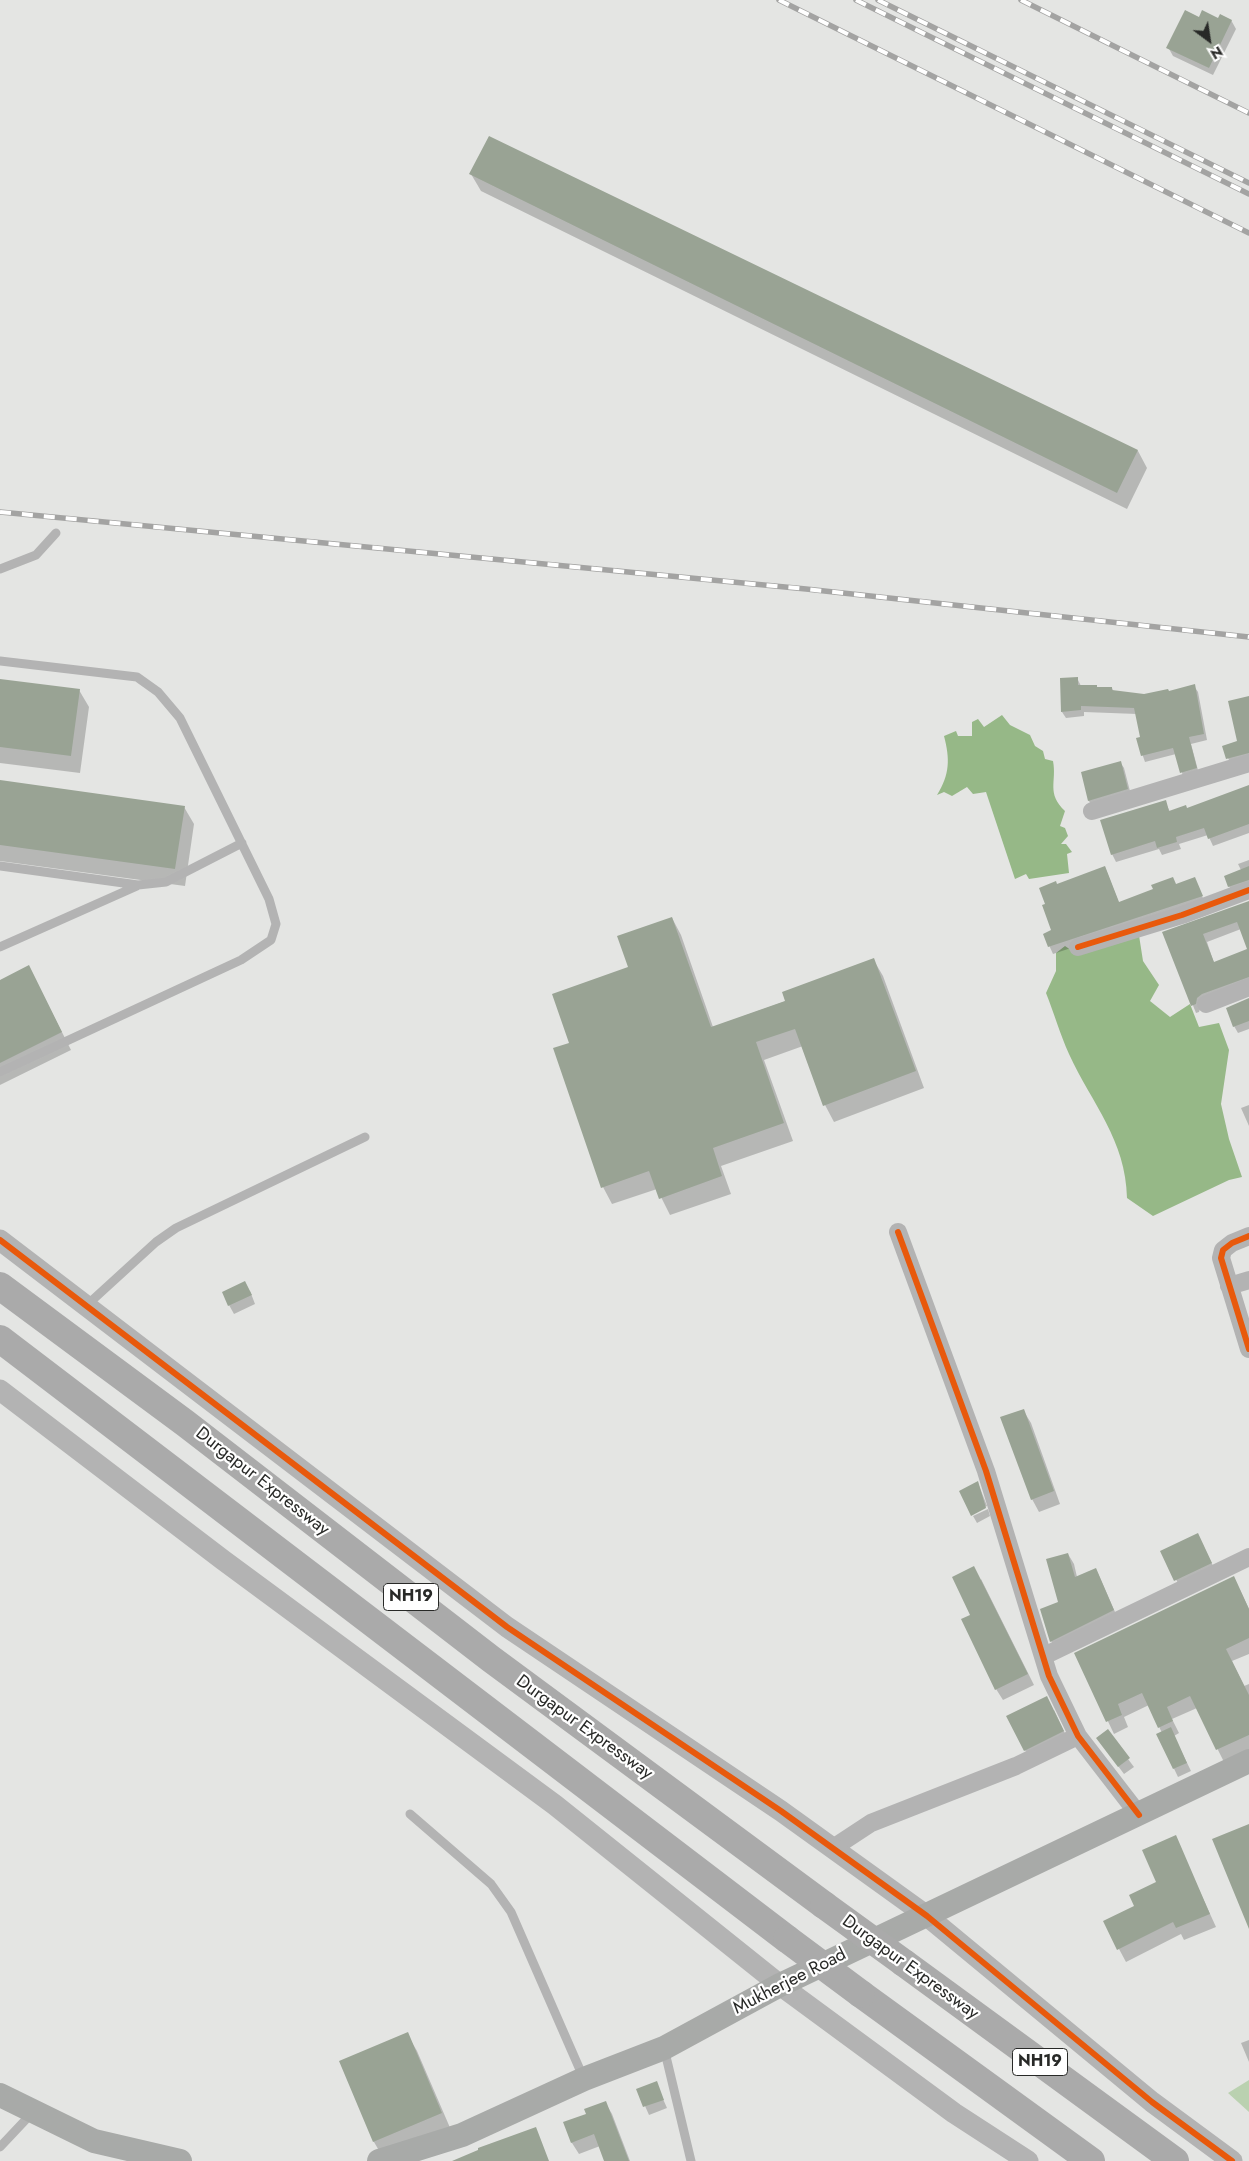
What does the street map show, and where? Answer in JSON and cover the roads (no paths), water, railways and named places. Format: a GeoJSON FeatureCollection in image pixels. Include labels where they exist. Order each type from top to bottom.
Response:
{"type":"FeatureCollection","features":[{"type":"Feature","properties":{"kind":"highway","name":"Durgapur Expressway"},"geometry":{"type":"LineString","coordinates":[[0,1286],[185,1423],[491,1659],[1175,2161]]}},
{"type":"Feature","properties":{"kind":"highway","name":"NH19"},"geometry":{"type":"LineString","coordinates":[[0,1339],[787,1939],[1091,2161]]}},
{"type":"Feature","properties":{"kind":"main road","name":"Mukherjee Road"},"geometry":{"type":"LineString","coordinates":[[379,2161],[462,2135],[584,2080],[664,2048],[780,1985],[1249,1762]]}},
{"type":"Feature","properties":{"kind":"main road"},"geometry":{"type":"LineString","coordinates":[[0,2095],[94,2141],[180,2161]]}},
{"type":"Feature","properties":{"kind":"street"},"geometry":{"type":"LineString","coordinates":[[1092,811],[1249,763]]}},
{"type":"Feature","properties":{"kind":"street"},"geometry":{"type":"LineString","coordinates":[[1078,948],[1182,915],[1249,890]]}},
{"type":"Feature","properties":{"kind":"street"},"geometry":{"type":"LineString","coordinates":[[1206,1004],[1249,987]]}},
{"type":"Feature","properties":{"kind":"street"},"geometry":{"type":"LineString","coordinates":[[898,1232],[986,1471],[1049,1676],[1078,1736],[1139,1815]]}},
{"type":"Feature","properties":{"kind":"street"},"geometry":{"type":"LineString","coordinates":[[1249,1236],[1232,1243],[1223,1250],[1221,1258],[1249,1349]]}},
{"type":"Feature","properties":{"kind":"street"},"geometry":{"type":"LineString","coordinates":[[0,1240],[508,1627],[781,1810],[927,1916],[1152,2102],[1232,2161]]}},
{"type":"Feature","properties":{"kind":"street"},"geometry":{"type":"LineString","coordinates":[[1229,1286],[1249,1280]]}},
{"type":"Feature","properties":{"kind":"street"},"geometry":{"type":"LineString","coordinates":[[0,1390],[223,1560],[555,1805],[780,1985],[954,2113],[1028,2161]]}},
{"type":"Feature","properties":{"kind":"street"},"geometry":{"type":"LineString","coordinates":[[1044,1656],[1249,1557]]}},
{"type":"Feature","properties":{"kind":"street"},"geometry":{"type":"LineString","coordinates":[[833,1848],[871,1823],[1007,1770],[1078,1736]]}},
{"type":"Feature","properties":{"kind":"lane"},"geometry":{"type":"LineString","coordinates":[[0,569],[36,555],[56,533]]}},
{"type":"Feature","properties":{"kind":"lane"},"geometry":{"type":"LineString","coordinates":[[0,661],[137,677],[158,692],[180,718],[270,899],[276,924],[271,940],[241,960],[0,1072]]}},
{"type":"Feature","properties":{"kind":"lane"},"geometry":{"type":"LineString","coordinates":[[0,866],[138,885],[166,882],[242,842]]}},
{"type":"Feature","properties":{"kind":"lane"},"geometry":{"type":"LineString","coordinates":[[0,947],[138,885]]}},
{"type":"Feature","properties":{"kind":"lane"},"geometry":{"type":"LineString","coordinates":[[87,1305],[156,1242],[176,1228],[365,1137]]}},
{"type":"Feature","properties":{"kind":"lane"},"geometry":{"type":"LineString","coordinates":[[410,1814],[491,1884],[502,1898],[510,1912],[584,2080]]}},
{"type":"Feature","properties":{"kind":"lane"},"geometry":{"type":"LineString","coordinates":[[664,2048],[691,2161]]}},
{"type":"Feature","properties":{"kind":"lane"},"geometry":{"type":"LineString","coordinates":[[0,2148],[34,2111]]}},
{"type":"Feature","properties":{"kind":"railway"},"geometry":{"type":"LineString","coordinates":[[779,0],[1249,233]]}},
{"type":"Feature","properties":{"kind":"railway"},"geometry":{"type":"LineString","coordinates":[[856,0],[1249,194]]}},
{"type":"Feature","properties":{"kind":"railway"},"geometry":{"type":"LineString","coordinates":[[878,0],[1249,183]]}},
{"type":"Feature","properties":{"kind":"railway"},"geometry":{"type":"LineString","coordinates":[[1021,0],[1249,113]]}},
{"type":"Feature","properties":{"kind":"railway"},"geometry":{"type":"LineString","coordinates":[[0,512],[806,589],[1249,637]]}}]}
